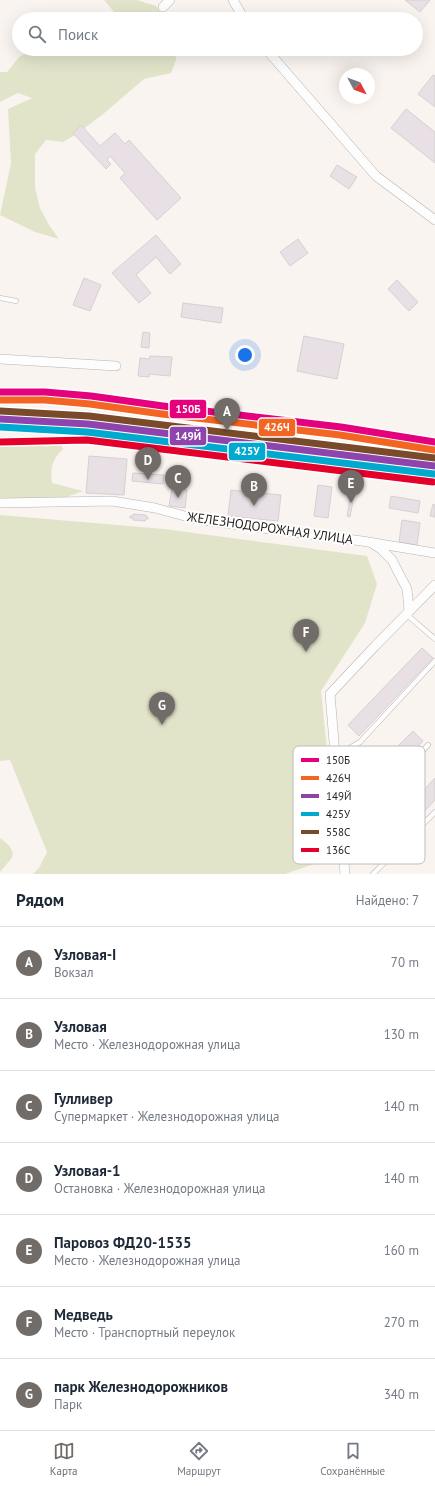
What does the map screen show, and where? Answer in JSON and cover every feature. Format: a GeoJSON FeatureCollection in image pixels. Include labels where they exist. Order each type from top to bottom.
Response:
{"type":"FeatureCollection","features":[{"type":"Feature","properties":{"kind":"street"},"geometry":{"type":"LineString","coordinates":[[163,7],[170,0]]}},
{"type":"Feature","properties":{"kind":"street"},"geometry":{"type":"LineString","coordinates":[[233,0],[240,12]]}},
{"type":"Feature","properties":{"kind":"street"},"geometry":{"type":"LineString","coordinates":[[272,56],[376,176],[435,220]]}},
{"type":"Feature","properties":{"kind":"street"},"geometry":{"type":"LineString","coordinates":[[0,359],[116,366]]}},
{"type":"Feature","properties":{"kind":"street","name":"ЖЕЛЕЗНОДОРОЖНАЯ УЛИЦА"},"geometry":{"type":"LineString","coordinates":[[0,503],[112,501],[155,508],[192,518],[370,542],[435,553]]}},
{"type":"Feature","properties":{"kind":"street"},"geometry":{"type":"LineString","coordinates":[[370,542],[381,549],[392,560],[407,589],[408,612]]}},
{"type":"Feature","properties":{"kind":"street"},"geometry":{"type":"LineString","coordinates":[[334,746],[330,694],[435,585]]}},
{"type":"Feature","properties":{"kind":"street"},"geometry":{"type":"LineString","coordinates":[[344,864],[345,874]]}},
{"type":"Feature","properties":{"kind":"lane"},"geometry":{"type":"LineString","coordinates":[[0,298],[16,301]]}},
{"type":"Feature","properties":{"kind":"lane"},"geometry":{"type":"LineString","coordinates":[[408,612],[435,639]]}},
{"type":"Feature","properties":{"kind":"lane"},"geometry":{"type":"LineString","coordinates":[[353,746],[360,742],[435,661]]}},
{"type":"Feature","properties":{"kind":"lane"},"geometry":{"type":"LineString","coordinates":[[425,748],[428,745]]}},
{"type":"Feature","properties":{"kind":"lane"},"geometry":{"type":"LineString","coordinates":[[425,822],[435,812]]}},
{"type":"Feature","properties":{"kind":"lane"},"geometry":{"type":"LineString","coordinates":[[373,874],[383,864]]}},
{"type":"Feature","properties":{"kind":"green space"},"geometry":{"type":"Polygon","coordinates":[[[104,0],[137,0],[156,6],[160,12],[114,12],[104,0]]]}},
{"type":"Feature","properties":{"kind":"green space"},"geometry":{"type":"Polygon","coordinates":[[[20,56],[176,56],[171,73],[144,79],[102,115],[75,135],[63,142],[46,140],[35,154],[35,188],[40,208],[49,225],[59,239],[35,232],[0,215],[11,163],[8,109],[32,98],[18,93],[0,102],[0,72],[7,72],[20,56]]]}},
{"type":"Feature","properties":{"kind":"green space"},"geometry":{"type":"Polygon","coordinates":[[[0,442],[36,443],[46,447],[55,442],[60,443],[63,449],[56,457],[53,464],[51,473],[52,483],[83,491],[50,503],[0,502],[0,442]]]}},
{"type":"Feature","properties":{"kind":"green space"},"geometry":{"type":"Polygon","coordinates":[[[0,515],[164,529],[367,556],[377,584],[365,623],[321,691],[327,746],[293,746],[293,864],[314,864],[285,874],[33,874],[39,868],[47,852],[10,760],[0,761],[0,515]]]}},
{"type":"Feature","properties":{"kind":"green space"},"geometry":{"type":"Polygon","coordinates":[[[0,838],[10,846],[13,855],[0,872],[0,838]]]}},
{"type":"Feature","properties":{"kind":"building"},"geometry":{"type":"Polygon","coordinates":[[[405,0],[430,0],[420,12],[405,0]]]}},
{"type":"Feature","properties":{"kind":"building"},"geometry":{"type":"Polygon","coordinates":[[[433,75],[435,76],[435,107],[418,94],[433,75]]]}},
{"type":"Feature","properties":{"kind":"building"},"geometry":{"type":"Polygon","coordinates":[[[406,109],[435,132],[435,163],[391,128],[406,109]]]}},
{"type":"Feature","properties":{"kind":"building"},"geometry":{"type":"Polygon","coordinates":[[[81,125],[100,146],[115,133],[125,144],[129,140],[181,198],[157,220],[120,178],[125,173],[110,156],[107,160],[111,164],[106,169],[73,133],[81,125]]]}},
{"type":"Feature","properties":{"kind":"building"},"geometry":{"type":"Polygon","coordinates":[[[337,165],[357,177],[349,189],[330,176],[337,165]]]}},
{"type":"Feature","properties":{"kind":"building"},"geometry":{"type":"Polygon","coordinates":[[[156,235],[181,264],[170,274],[156,257],[136,275],[151,293],[139,303],[112,273],[156,235]]]}},
{"type":"Feature","properties":{"kind":"building"},"geometry":{"type":"Polygon","coordinates":[[[298,239],[308,253],[290,266],[280,252],[298,239]]]}},
{"type":"Feature","properties":{"kind":"building"},"geometry":{"type":"Polygon","coordinates":[[[84,278],[101,285],[90,311],[73,305],[84,278]]]}},
{"type":"Feature","properties":{"kind":"building"},"geometry":{"type":"Polygon","coordinates":[[[397,280],[418,302],[409,311],[388,289],[397,280]]]}},
{"type":"Feature","properties":{"kind":"building"},"geometry":{"type":"Polygon","coordinates":[[[183,303],[223,308],[221,323],[181,317],[183,303]]]}},
{"type":"Feature","properties":{"kind":"building"},"geometry":{"type":"Polygon","coordinates":[[[143,332],[150,333],[149,348],[141,347],[143,332]]]}},
{"type":"Feature","properties":{"kind":"building"},"geometry":{"type":"Polygon","coordinates":[[[304,336],[344,344],[337,379],[297,371],[304,336]]]}},
{"type":"Feature","properties":{"kind":"building"},"geometry":{"type":"Polygon","coordinates":[[[150,356],[172,357],[170,376],[149,374],[149,377],[138,376],[140,358],[149,359],[150,356]]]}},
{"type":"Feature","properties":{"kind":"building"},"geometry":{"type":"Polygon","coordinates":[[[89,456],[127,459],[124,495],[86,493],[89,456]]]}},
{"type":"Feature","properties":{"kind":"building"},"geometry":{"type":"Polygon","coordinates":[[[133,473],[164,475],[163,484],[132,481],[133,473]]]}},
{"type":"Feature","properties":{"kind":"building"},"geometry":{"type":"Polygon","coordinates":[[[318,485],[332,487],[328,518],[314,516],[318,485]]]}},
{"type":"Feature","properties":{"kind":"building"},"geometry":{"type":"Polygon","coordinates":[[[172,488],[187,490],[185,508],[169,506],[172,488]]]}},
{"type":"Feature","properties":{"kind":"building"},"geometry":{"type":"Polygon","coordinates":[[[352,489],[355,490],[350,517],[347,516],[352,489]]]}},
{"type":"Feature","properties":{"kind":"building"},"geometry":{"type":"Polygon","coordinates":[[[231,490],[281,495],[278,521],[228,516],[231,490]]]}},
{"type":"Feature","properties":{"kind":"building"},"geometry":{"type":"Polygon","coordinates":[[[391,496],[420,501],[418,513],[389,508],[391,496]]]}},
{"type":"Feature","properties":{"kind":"building"},"geometry":{"type":"Polygon","coordinates":[[[433,504],[435,505],[435,517],[430,516],[433,504]]]}},
{"type":"Feature","properties":{"kind":"building"},"geometry":{"type":"Polygon","coordinates":[[[133,514],[146,515],[148,519],[145,521],[133,520],[130,516],[133,516],[133,514]]]}},
{"type":"Feature","properties":{"kind":"building"},"geometry":{"type":"Polygon","coordinates":[[[402,520],[420,523],[417,545],[399,542],[402,520]]]}},
{"type":"Feature","properties":{"kind":"building"},"geometry":{"type":"Polygon","coordinates":[[[422,648],[433,658],[359,736],[348,725],[422,648]]]}},
{"type":"Feature","properties":{"kind":"building"},"geometry":{"type":"Polygon","coordinates":[[[413,731],[423,741],[418,746],[398,746],[413,731]]]}},
{"type":"Feature","properties":{"kind":"building"},"geometry":{"type":"Polygon","coordinates":[[[435,778],[435,800],[425,811],[425,789],[435,778]]]}},
{"type":"Feature","properties":{"kind":"railway"},"geometry":{"type":"LineString","coordinates":[[17,426],[224,445],[435,473]]}},
{"type":"Feature","properties":{"kind":"transit line","name":"150Б"},"geometry":{"type":"LineString","coordinates":[[0,392],[45,392],[91,396],[341,427],[435,442]]}},
{"type":"Feature","properties":{"kind":"transit line","name":"426Ч"},"geometry":{"type":"LineString","coordinates":[[0,400],[45,400],[90,404],[340,435],[434,450]]}},
{"type":"Feature","properties":{"kind":"transit line","name":"558С"},"geometry":{"type":"LineString","coordinates":[[0,411],[89,416],[435,458]]}},
{"type":"Feature","properties":{"kind":"transit line","name":"149Й"},"geometry":{"type":"LineString","coordinates":[[0,419],[88,424],[435,466]]}},
{"type":"Feature","properties":{"kind":"transit line","name":"425У"},"geometry":{"type":"LineString","coordinates":[[0,427],[87,432],[434,474]]}},
{"type":"Feature","properties":{"kind":"transit line","name":"136С"},"geometry":{"type":"LineString","coordinates":[[0,442],[87,440],[433,482]]}},
{"type":"Feature","properties":{"kind":"place","name":"Узловая-I"},"geometry":{"type":"Point","coordinates":[227,431]}},
{"type":"Feature","properties":{"kind":"place","name":"Узловая-1"},"geometry":{"type":"Point","coordinates":[148,480]}},
{"type":"Feature","properties":{"kind":"place","name":"Гулливер"},"geometry":{"type":"Point","coordinates":[178,498]}},
{"type":"Feature","properties":{"kind":"place","name":"Паровоз ФД20-1535"},"geometry":{"type":"Point","coordinates":[351,503]}},
{"type":"Feature","properties":{"kind":"place","name":"Узловая"},"geometry":{"type":"Point","coordinates":[254,506]}},
{"type":"Feature","properties":{"kind":"place","name":"Медведь"},"geometry":{"type":"Point","coordinates":[306,652]}},
{"type":"Feature","properties":{"kind":"place","name":"парк Железнодорожников"},"geometry":{"type":"Point","coordinates":[162,725]}}]}
